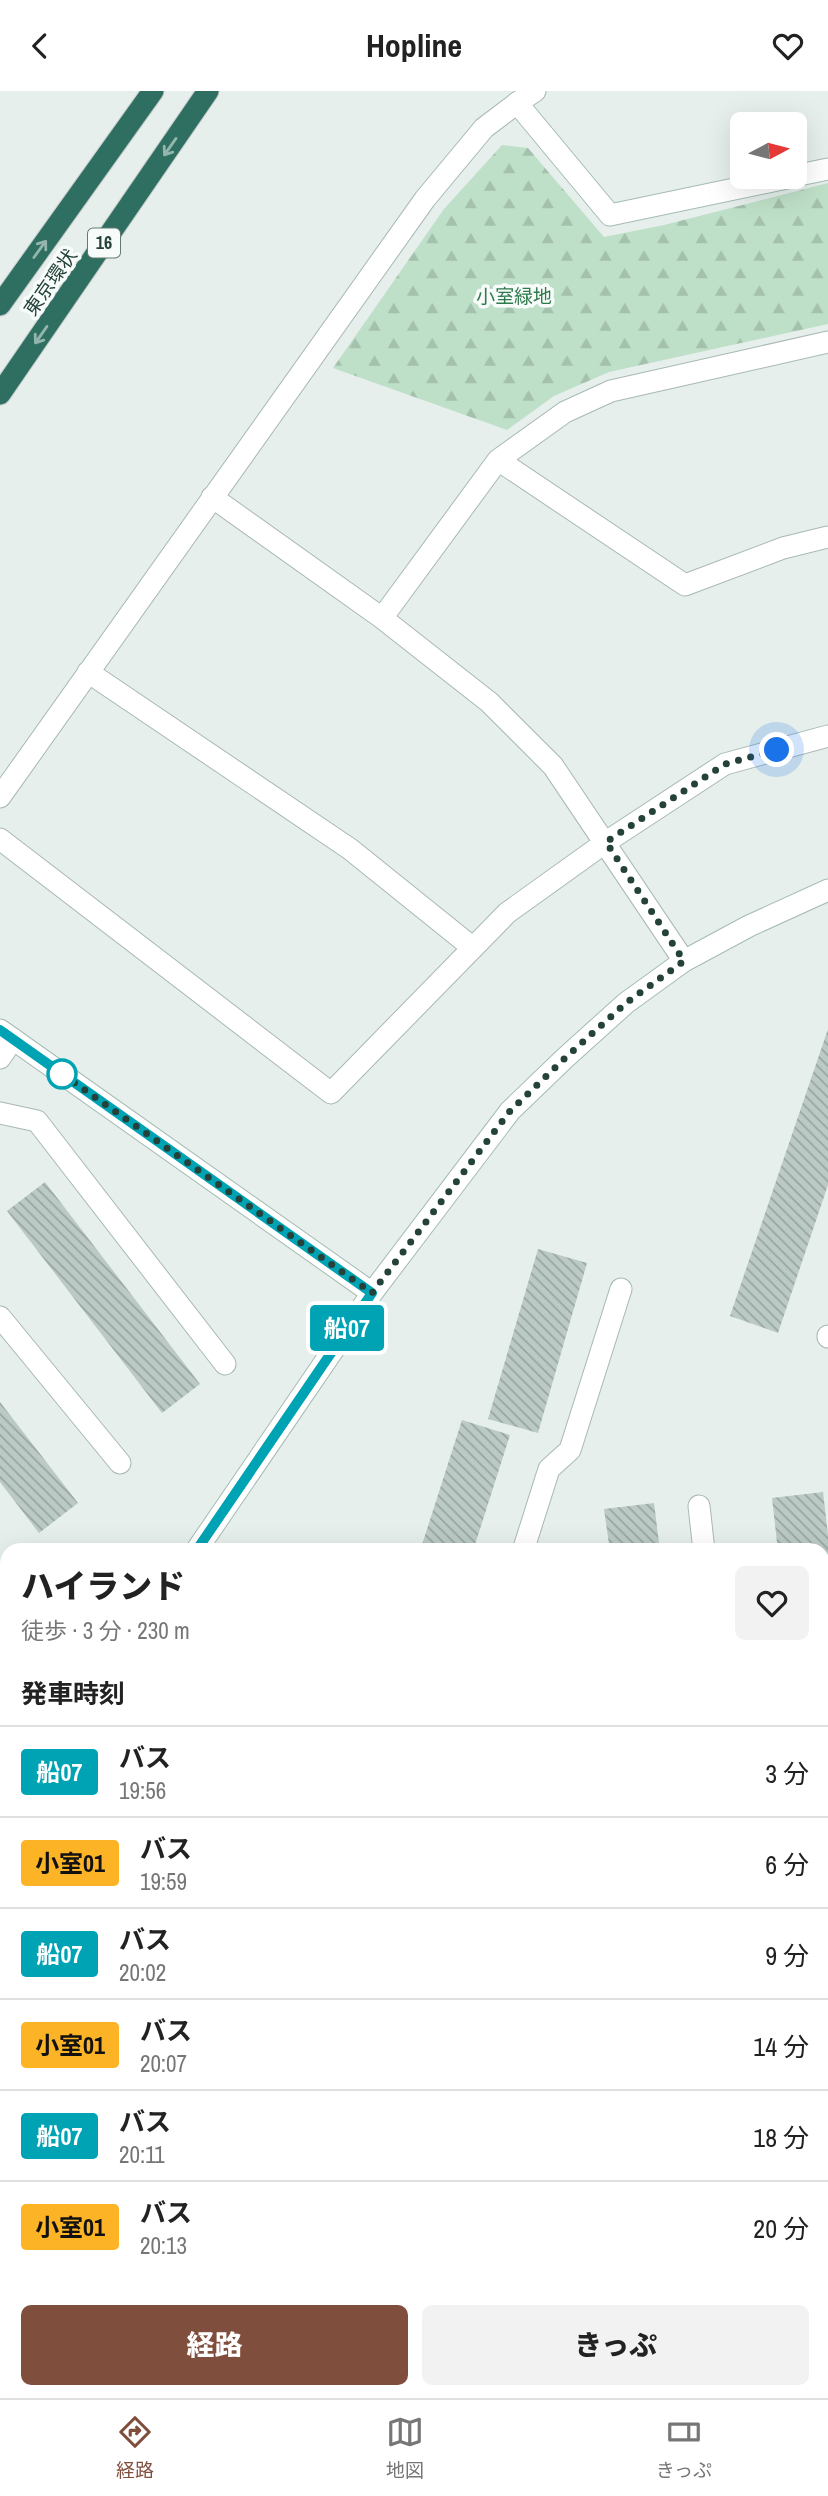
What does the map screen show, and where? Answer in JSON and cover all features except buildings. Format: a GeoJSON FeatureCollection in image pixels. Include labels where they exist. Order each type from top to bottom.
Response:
{"type":"FeatureCollection","features":[{"type":"Feature","properties":{"kind":"highway","name":"東京環状"},"geometry":{"type":"LineString","coordinates":[[0,305],[153,91]]}},
{"type":"Feature","properties":{"kind":"highway","name":"東京環状"},"geometry":{"type":"LineString","coordinates":[[0,394],[208,91]]}},
{"type":"Feature","properties":{"kind":"street"},"geometry":{"type":"LineString","coordinates":[[0,797],[425,199],[484,128],[526,97],[610,215],[732,189]]}},
{"type":"Feature","properties":{"kind":"street"},"geometry":{"type":"LineString","coordinates":[[807,173],[828,169]]}},
{"type":"Feature","properties":{"kind":"street"},"geometry":{"type":"LineString","coordinates":[[382,618],[498,460],[565,412],[611,391],[828,342]]}},
{"type":"Feature","properties":{"kind":"street"},"geometry":{"type":"LineString","coordinates":[[498,460],[685,585],[783,548],[828,537]]}},
{"type":"Feature","properties":{"kind":"street"},"geometry":{"type":"LineString","coordinates":[[212,497],[382,618],[489,702],[553,766],[684,961]]}},
{"type":"Feature","properties":{"kind":"street"},"geometry":{"type":"LineString","coordinates":[[88,672],[350,849],[473,948]]}},
{"type":"Feature","properties":{"kind":"street"},"geometry":{"type":"LineString","coordinates":[[0,839],[331,1093],[507,913],[606,842],[725,764],[828,736]]}},
{"type":"Feature","properties":{"kind":"street"},"geometry":{"type":"LineString","coordinates":[[201,1543],[372,1293],[510,1111],[626,1003],[684,961],[749,926],[828,890]]}},
{"type":"Feature","properties":{"kind":"street"},"geometry":{"type":"LineString","coordinates":[[0,1058],[6,1034],[372,1293]]}},
{"type":"Feature","properties":{"kind":"street"},"geometry":{"type":"LineString","coordinates":[[0,1114],[37,1121],[225,1364]]}},
{"type":"Feature","properties":{"kind":"street"},"geometry":{"type":"LineString","coordinates":[[526,1543],[550,1469],[570,1450],[621,1289]]}},
{"type":"Feature","properties":{"kind":"street"},"geometry":{"type":"LineString","coordinates":[[0,1317],[120,1463]]}},
{"type":"Feature","properties":{"kind":"street"},"geometry":{"type":"LineString","coordinates":[[699,1506],[703,1543]]}},
{"type":"Feature","properties":{"kind":"green space","name":"小室緑地"},"geometry":{"type":"Polygon","coordinates":[[[502,145],[528,148],[604,237],[664,225],[828,183],[828,324],[609,372],[554,396],[507,430],[333,368],[444,209],[502,145]]]}},
{"type":"Feature","properties":{"kind":"bus line","name":"船07"},"geometry":{"type":"LineString","coordinates":[[0,1030],[372,1293],[201,1543]]}},
{"type":"Feature","properties":{"kind":"route"},"geometry":{"type":"LineString","coordinates":[[62,1074],[58,1071],[372,1293],[510,1111],[626,1003],[684,961],[606,842],[725,764],[777,750]]}}]}
